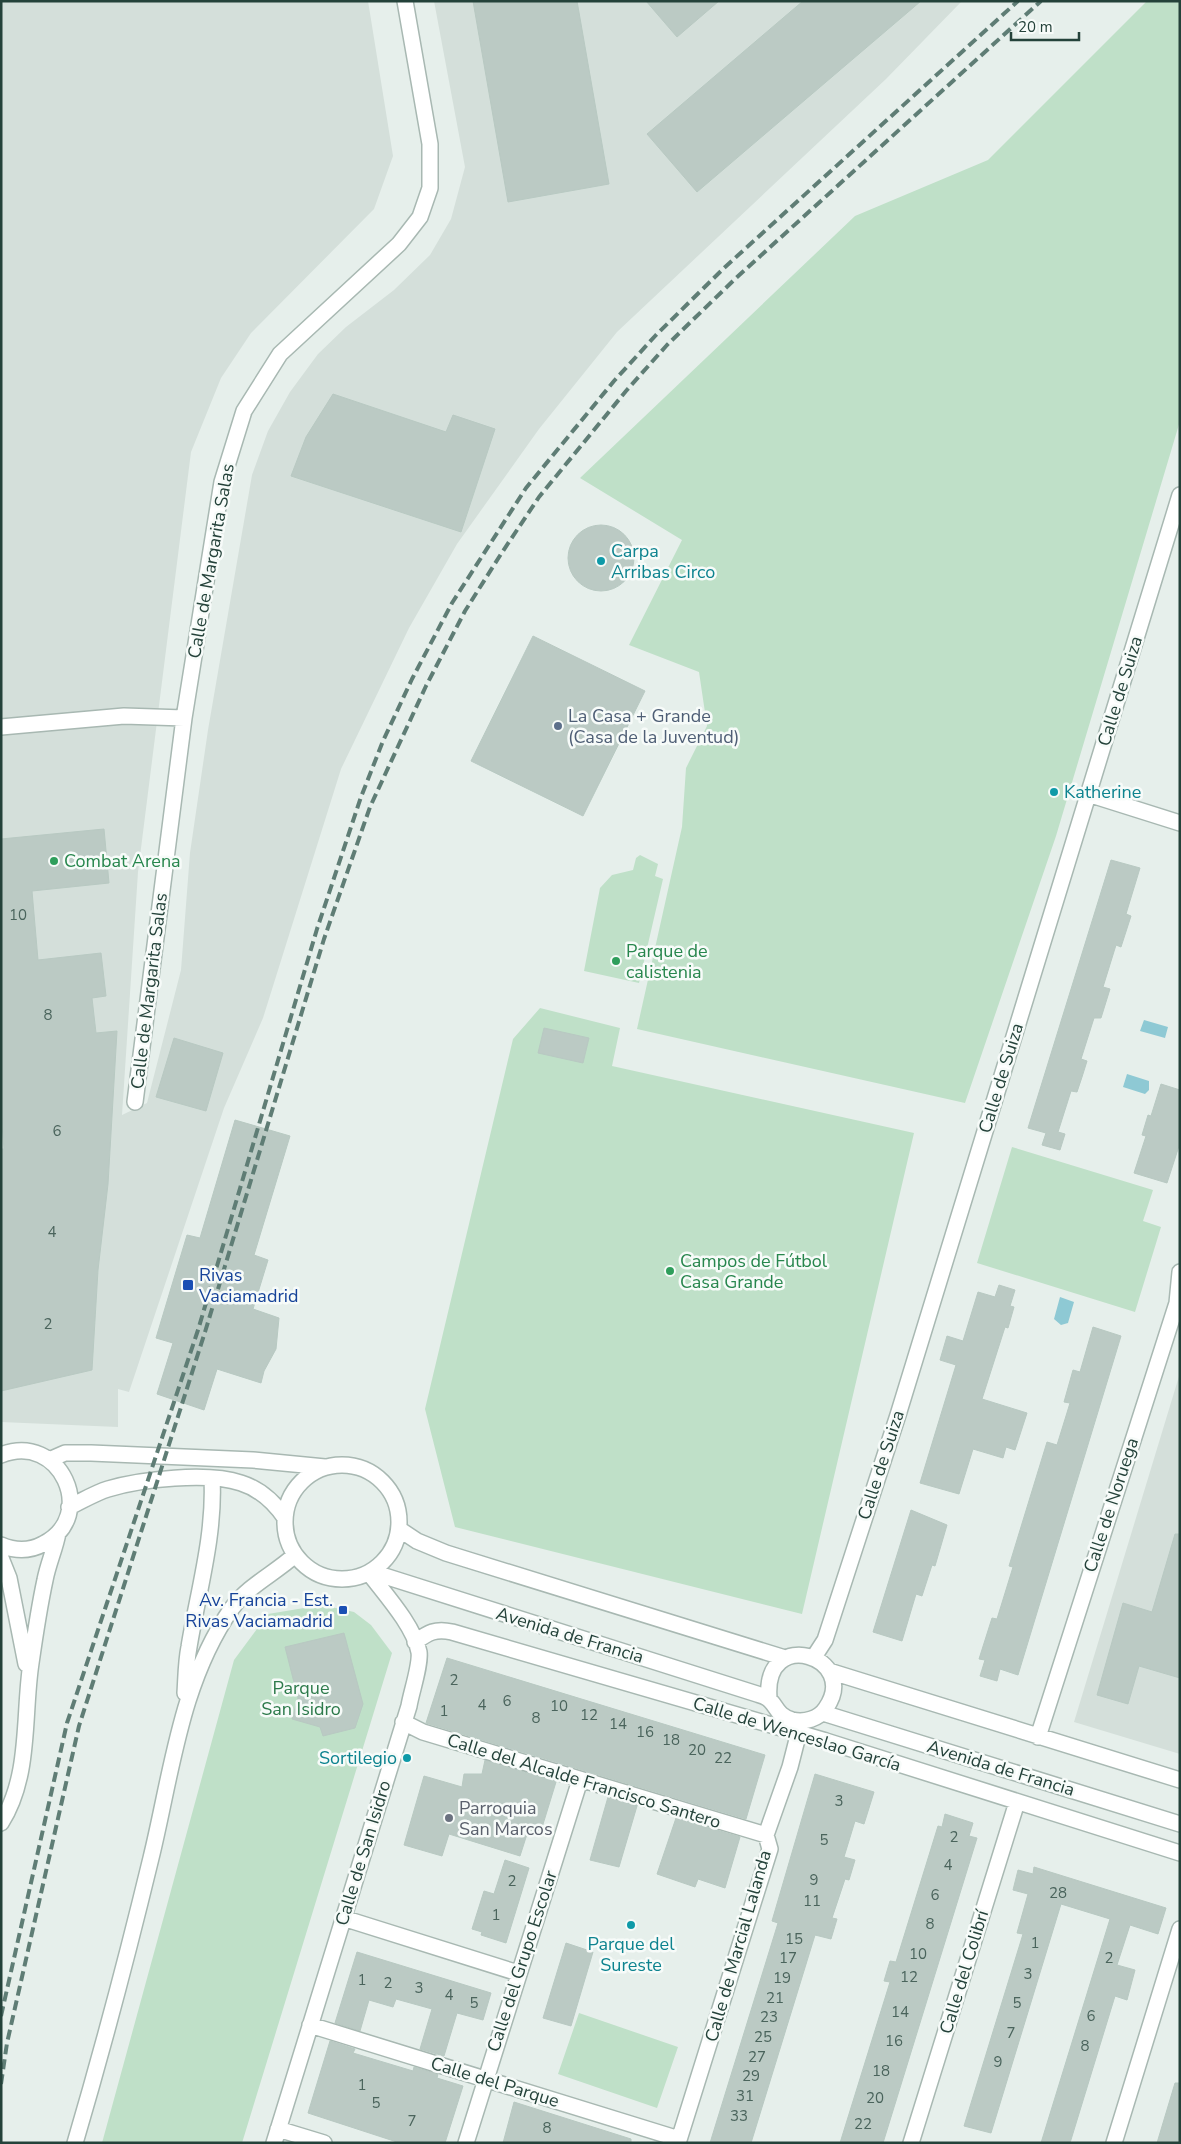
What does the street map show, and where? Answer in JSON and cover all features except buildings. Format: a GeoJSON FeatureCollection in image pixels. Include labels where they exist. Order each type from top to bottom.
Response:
{"type":"FeatureCollection","features":[{"type":"Feature","properties":{"kind":"street","name":"Calle de Margarita Salas"},"geometry":{"type":"LineString","coordinates":[[135,1102],[184,718],[222,482],[244,411],[280,354],[366,272],[400,244],[420,217],[430,188],[430,144],[405,1]]}},
{"type":"Feature","properties":{"kind":"street","name":"Calle de Suiza"},"geometry":{"type":"LineString","coordinates":[[814,1657],[825,1640],[898,1414],[1088,794],[1174,534],[1180,495]]}},
{"type":"Feature","properties":{"kind":"street"},"geometry":{"type":"LineString","coordinates":[[1,727],[124,716],[184,718]]}},
{"type":"Feature","properties":{"kind":"street"},"geometry":{"type":"LineString","coordinates":[[1088,794],[1180,823]]}},
{"type":"Feature","properties":{"kind":"street","name":"Calle de Noruega"},"geometry":{"type":"LineString","coordinates":[[1038,1737],[1178,1304],[1180,1272]]}},
{"type":"Feature","properties":{"kind":"street"},"geometry":{"type":"LineString","coordinates":[[1,1455],[24,1451],[40,1454],[65,1478],[70,1495],[70,1507],[67,1518],[58,1532],[44,1543],[34,1548],[17,1549],[1,1545]]}},
{"type":"Feature","properties":{"kind":"street"},"geometry":{"type":"LineString","coordinates":[[48,1460],[65,1453],[91,1453],[253,1460],[326,1467],[352,1466],[370,1472],[381,1480],[395,1500],[399,1511],[399,1529],[390,1554],[370,1572],[351,1579],[333,1579],[308,1568],[295,1555],[286,1535],[285,1518],[289,1501],[298,1486],[310,1474],[326,1467]]}},
{"type":"Feature","properties":{"kind":"street"},"geometry":{"type":"LineString","coordinates":[[70,1507],[106,1489],[132,1483],[191,1478],[212,1479],[240,1482],[259,1491],[275,1504],[285,1518]]}},
{"type":"Feature","properties":{"kind":"street"},"geometry":{"type":"LineString","coordinates":[[75,2143],[101,2054],[151,1856],[184,1707],[188,1649],[202,1581],[213,1502],[212,1479]]}},
{"type":"Feature","properties":{"kind":"street"},"geometry":{"type":"LineString","coordinates":[[399,1529],[417,1541],[446,1554],[785,1658]]}},
{"type":"Feature","properties":{"kind":"street"},"geometry":{"type":"LineString","coordinates":[[1,1823],[14,1795],[20,1771],[27,1717],[29,1678],[45,1578],[55,1552],[58,1532]]}},
{"type":"Feature","properties":{"kind":"street"},"geometry":{"type":"LineString","coordinates":[[184,1707],[214,1639],[233,1608],[256,1584],[295,1555]]}},
{"type":"Feature","properties":{"kind":"street"},"geometry":{"type":"LineString","coordinates":[[1,1558],[9,1578],[29,1678]]}},
{"type":"Feature","properties":{"kind":"street","name":"Calle de San Isidro"},"geometry":{"type":"LineString","coordinates":[[276,2136],[403,1722],[419,1653],[395,1606],[370,1572]]}},
{"type":"Feature","properties":{"kind":"street","name":"Avenida de Francia"},"geometry":{"type":"LineString","coordinates":[[370,1572],[769,1698]]}},
{"type":"Feature","properties":{"kind":"street","name":"Calle de Wenceslao García"},"geometry":{"type":"LineString","coordinates":[[415,1642],[432,1630],[440,1629],[800,1728],[1017,1802],[1180,1854]]}},
{"type":"Feature","properties":{"kind":"street"},"geometry":{"type":"LineString","coordinates":[[804,1654],[814,1657],[823,1663],[829,1671],[834,1686],[832,1700],[823,1713],[800,1728],[781,1715],[769,1698],[768,1682],[773,1668],[785,1658],[804,1654]]}},
{"type":"Feature","properties":{"kind":"street"},"geometry":{"type":"LineString","coordinates":[[829,1671],[1180,1780]]}},
{"type":"Feature","properties":{"kind":"street","name":"Avenida de Francia"},"geometry":{"type":"LineString","coordinates":[[823,1713],[1180,1824]]}},
{"type":"Feature","properties":{"kind":"street","name":"Calle del Alcalde Francisco Santero"},"geometry":{"type":"LineString","coordinates":[[403,1722],[423,1732],[766,1835]]}},
{"type":"Feature","properties":{"kind":"street","name":"Calle de Marcial Lalanda"},"geometry":{"type":"LineString","coordinates":[[679,2141],[770,1849],[766,1835],[800,1728]]}},
{"type":"Feature","properties":{"kind":"street","name":"Calle del Grupo Escolar"},"geometry":{"type":"LineString","coordinates":[[466,2143],[484,2080],[518,1973],[526,1954],[580,1780]]}},
{"type":"Feature","properties":{"kind":"street","name":"Calle del Colibrí"},"geometry":{"type":"LineString","coordinates":[[910,2143],[1017,1802]]}},
{"type":"Feature","properties":{"kind":"street"},"geometry":{"type":"LineString","coordinates":[[343,1918],[518,1973]]}},
{"type":"Feature","properties":{"kind":"street"},"geometry":{"type":"LineString","coordinates":[[1114,2143],[1180,1928]]}},
{"type":"Feature","properties":{"kind":"street","name":"Calle del Parque"},"geometry":{"type":"LineString","coordinates":[[310,2025],[679,2141]]}},
{"type":"Feature","properties":{"kind":"street"},"geometry":{"type":"LineString","coordinates":[[276,2136],[324,2143]]}},
{"type":"Feature","properties":{"kind":"shaded area"},"geometry":{"type":"Polygon","coordinates":[[[1,1],[368,1],[393,156],[374,209],[251,333],[221,378],[191,452],[138,872],[122,1115],[147,1103],[181,970],[190,853],[208,730],[252,475],[268,431],[290,392],[318,354],[346,327],[394,290],[430,255],[451,219],[465,167],[434,1],[962,1],[886,79],[617,332],[539,429],[457,544],[409,628],[341,769],[263,1018],[224,1108],[129,1392],[118,1389],[118,1427],[1,1422],[1,1]]]}},
{"type":"Feature","properties":{"kind":"shaded area"},"geometry":{"type":"Polygon","coordinates":[[[1180,1373],[1180,1754],[1074,1722],[1180,1373]]]}},
{"type":"Feature","properties":{"kind":"green space"},"geometry":{"type":"Polygon","coordinates":[[[1147,1],[1180,1],[1180,421],[1056,836],[965,1103],[637,1029],[682,827],[686,768],[707,726],[699,672],[629,645],[682,540],[580,478],[855,216],[988,160],[1147,1]]]}},
{"type":"Feature","properties":{"kind":"green space"},"geometry":{"type":"Polygon","coordinates":[[[640,855],[658,864],[655,876],[663,879],[639,983],[584,971],[600,888],[612,875],[633,870],[636,858],[640,855]]]}},
{"type":"Feature","properties":{"kind":"green space","name":"Campos de Fútbol Casa Grande"},"geometry":{"type":"Polygon","coordinates":[[[540,1008],[620,1028],[612,1066],[914,1133],[802,1614],[455,1527],[425,1409],[513,1039],[540,1008]]]}},
{"type":"Feature","properties":{"kind":"green space"},"geometry":{"type":"Polygon","coordinates":[[[1012,1147],[1153,1190],[1143,1221],[1161,1227],[1135,1312],[977,1263],[1012,1147]]]}},
{"type":"Feature","properties":{"kind":"green space","name":"Parque San Isidro"},"geometry":{"type":"Polygon","coordinates":[[[322,1605],[354,1612],[371,1625],[392,1653],[242,2143],[102,2143],[234,1660],[268,1614],[322,1605]]]}},
{"type":"Feature","properties":{"kind":"green space"},"geometry":{"type":"Polygon","coordinates":[[[579,2013],[678,2047],[657,2108],[558,2074],[579,2013]]]}},
{"type":"Feature","properties":{"kind":"water"},"geometry":{"type":"Polygon","coordinates":[[[1144,1020],[1168,1027],[1165,1038],[1140,1031],[1144,1020]]]}},
{"type":"Feature","properties":{"kind":"water"},"geometry":{"type":"Polygon","coordinates":[[[1127,1074],[1149,1081],[1149,1090],[1145,1094],[1123,1087],[1127,1074]]]}},
{"type":"Feature","properties":{"kind":"water"},"geometry":{"type":"Polygon","coordinates":[[[1060,1297],[1074,1302],[1068,1323],[1061,1325],[1054,1319],[1060,1297]]]}},
{"type":"Feature","properties":{"kind":"railway"},"geometry":{"type":"LineString","coordinates":[[1,2016],[67,1723],[198,1330],[317,929],[361,797],[383,741],[412,679],[452,603],[526,488],[614,381],[656,335],[724,268],[1018,1]]}},
{"type":"Feature","properties":{"kind":"railway"},"geometry":{"type":"LineString","coordinates":[[1,2084],[7,2043],[79,1726],[205,1332],[324,939],[370,807],[426,686],[465,611],[539,497],[626,391],[667,345],[735,279],[1041,1]]}},
{"type":"Feature","properties":{"kind":"place","name":"Carpa Arribas Circo"},"geometry":{"type":"Point","coordinates":[601,561]}},
{"type":"Feature","properties":{"kind":"place","name":"La Casa + Grande (Casa de la Juventud)"},"geometry":{"type":"Point","coordinates":[558,726]}},
{"type":"Feature","properties":{"kind":"place","name":"Katherine"},"geometry":{"type":"Point","coordinates":[1054,792]}},
{"type":"Feature","properties":{"kind":"place","name":"Combat Arena"},"geometry":{"type":"Point","coordinates":[54,861]}},
{"type":"Feature","properties":{"kind":"place","name":"Parque de calistenia"},"geometry":{"type":"Point","coordinates":[616,961]}},
{"type":"Feature","properties":{"kind":"place","name":"Campos de Fútbol Casa Grande"},"geometry":{"type":"Point","coordinates":[670,1271]}},
{"type":"Feature","properties":{"kind":"place","name":"Rivas Vaciamadrid"},"geometry":{"type":"Point","coordinates":[188,1285]}},
{"type":"Feature","properties":{"kind":"place","name":"Av. Francia - Est. Rivas Vaciamadrid"},"geometry":{"type":"Point","coordinates":[343,1610]}},
{"type":"Feature","properties":{"kind":"place","name":"Sortilegio"},"geometry":{"type":"Point","coordinates":[407,1758]}},
{"type":"Feature","properties":{"kind":"place","name":"Parroquia San Marcos"},"geometry":{"type":"Point","coordinates":[449,1818]}},
{"type":"Feature","properties":{"kind":"place","name":"Parque del Sureste"},"geometry":{"type":"Point","coordinates":[631,1925]}}]}
